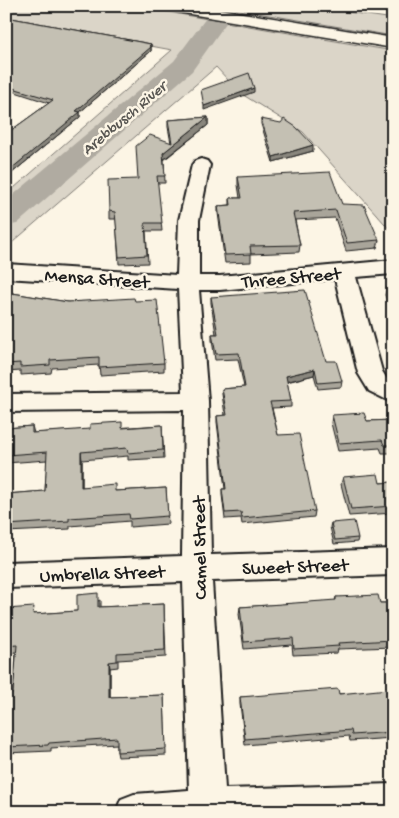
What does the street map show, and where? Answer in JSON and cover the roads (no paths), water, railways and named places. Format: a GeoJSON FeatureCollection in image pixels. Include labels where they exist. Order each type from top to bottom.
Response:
{"type":"FeatureCollection","features":[{"type":"Feature","properties":{"kind":"highway"},"geometry":{"type":"LineString","coordinates":[[172,6],[393,43]]}},
{"type":"Feature","properties":{"kind":"street","name":"Camel Street"},"geometry":{"type":"LineString","coordinates":[[201,165],[189,220],[188,283],[196,401],[197,569],[208,809]]}},
{"type":"Feature","properties":{"kind":"street","name":"Three Street"},"geometry":{"type":"LineString","coordinates":[[188,283],[220,282],[393,266]]}},
{"type":"Feature","properties":{"kind":"street","name":"Mensa Street"},"geometry":{"type":"LineString","coordinates":[[6,271],[188,283]]}},
{"type":"Feature","properties":{"kind":"street"},"geometry":{"type":"LineString","coordinates":[[344,271],[370,373],[378,385],[393,394]]}},
{"type":"Feature","properties":{"kind":"street"},"geometry":{"type":"LineString","coordinates":[[6,403],[196,401]]}},
{"type":"Feature","properties":{"kind":"street","name":"Sweet Street"},"geometry":{"type":"LineString","coordinates":[[197,569],[393,562]]}},
{"type":"Feature","properties":{"kind":"street","name":"Umbrella Street"},"geometry":{"type":"LineString","coordinates":[[6,575],[197,569]]}},
{"type":"Feature","properties":{"kind":"street"},"geometry":{"type":"LineString","coordinates":[[134,812],[393,802]]}},
{"type":"Feature","properties":{"kind":"waterway","name":"Arebbusch River"},"geometry":{"type":"LineString","coordinates":[[6,217],[183,66],[227,6]]}}]}
